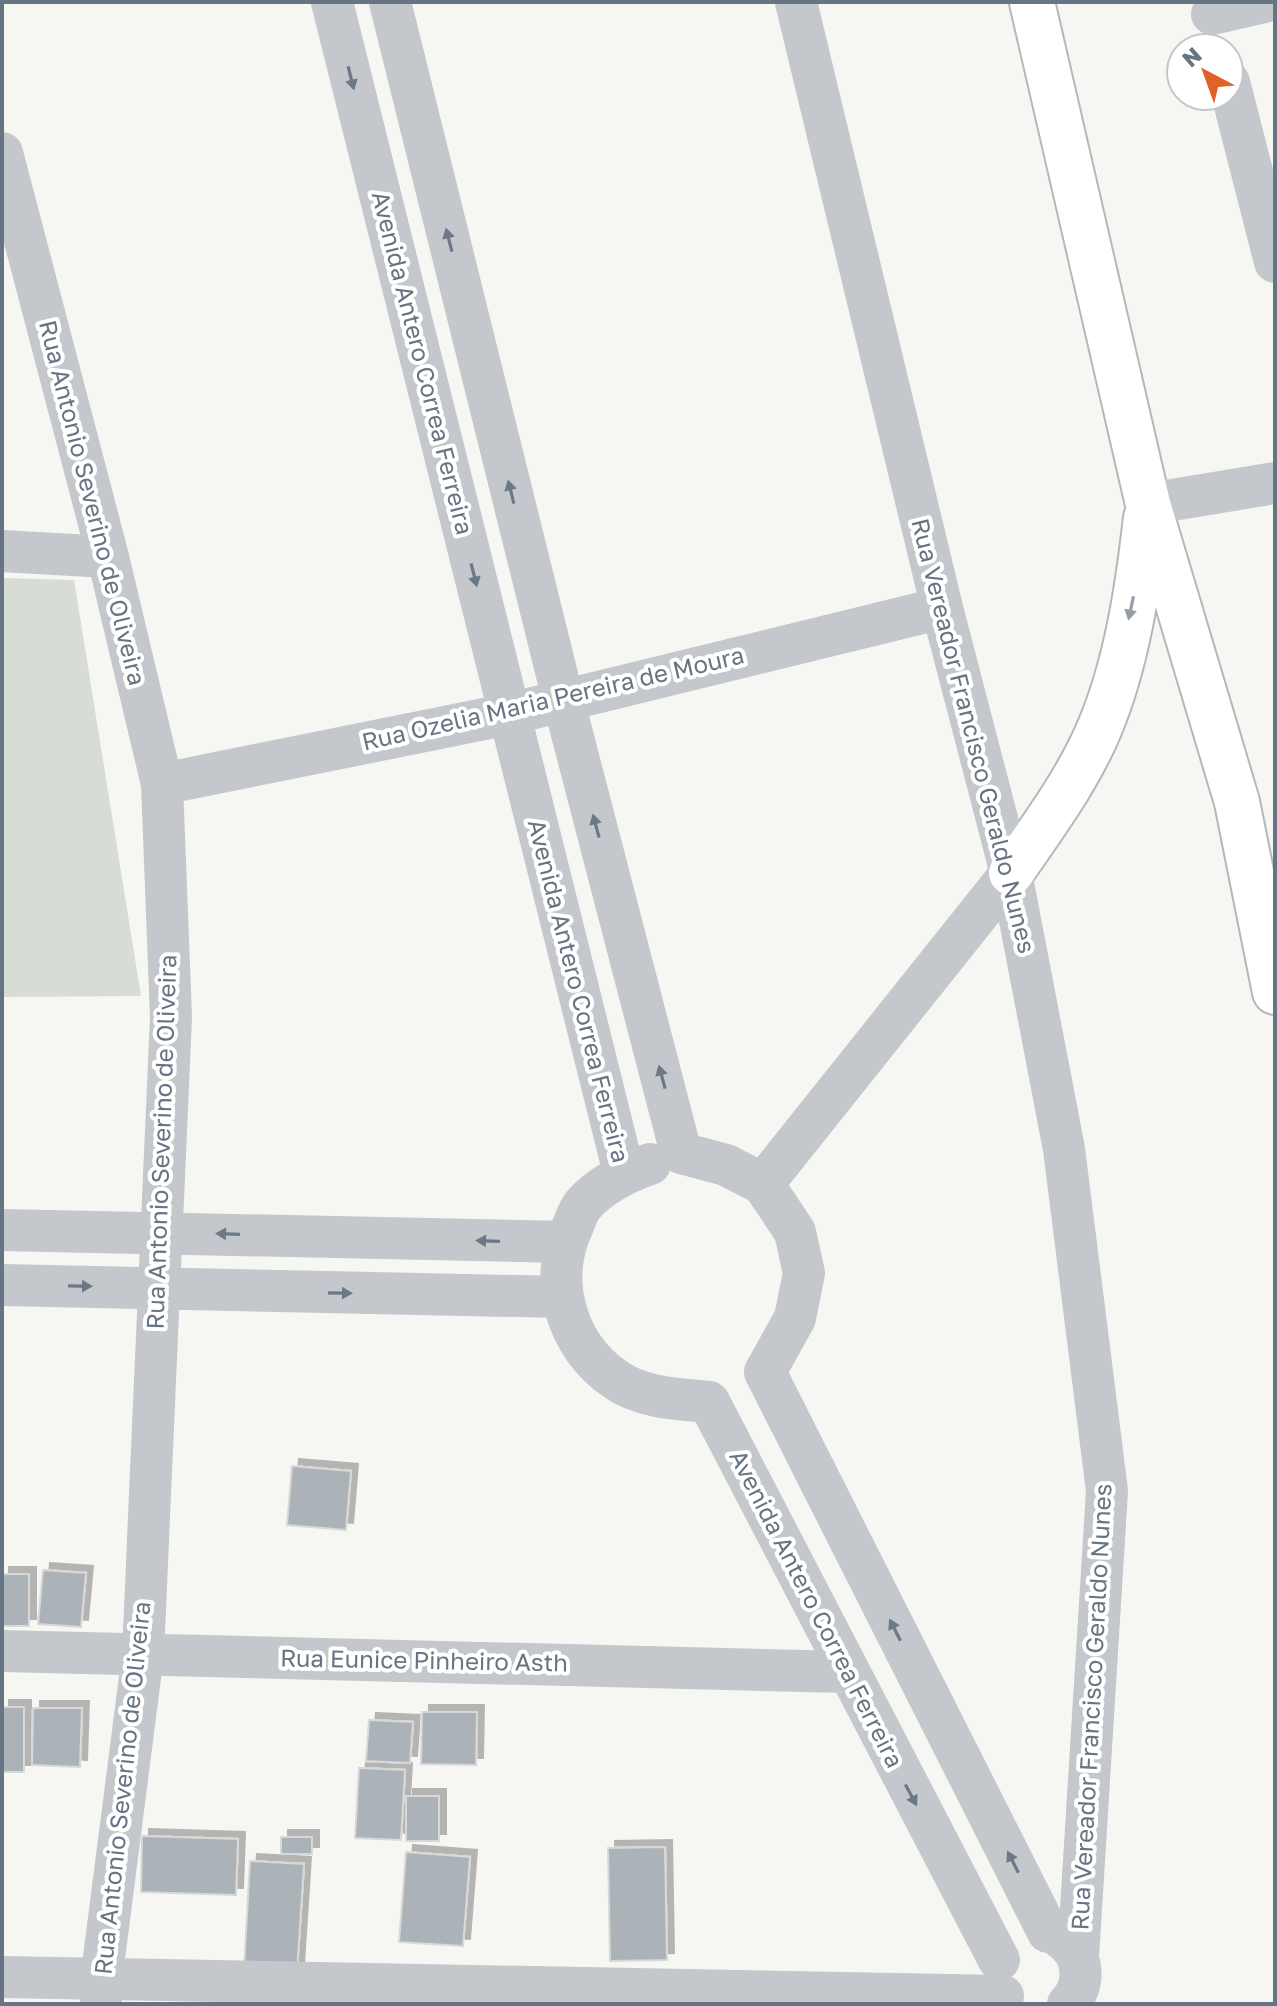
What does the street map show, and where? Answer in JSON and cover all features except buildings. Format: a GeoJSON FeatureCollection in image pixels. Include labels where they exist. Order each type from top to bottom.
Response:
{"type":"FeatureCollection","features":[{"type":"Feature","properties":{"kind":"highway"},"geometry":{"type":"LineString","coordinates":[[1032,2],[1148,504],[1237,802],[1275,992]]}},
{"type":"Feature","properties":{"kind":"highway"},"geometry":{"type":"LineString","coordinates":[[1011,873],[1073,781],[1113,692],[1140,569],[1148,504]]}},
{"type":"Feature","properties":{"kind":"street","name":"Avenida Antero Correa Ferreira"},"geometry":{"type":"LineString","coordinates":[[332,2],[624,1173],[582,1206],[561,1252],[563,1307],[584,1350],[616,1380],[659,1397],[709,1402],[1004,1987]]}},
{"type":"Feature","properties":{"kind":"street"},"geometry":{"type":"LineString","coordinates":[[390,2],[563,699],[681,1153]]}},
{"type":"Feature","properties":{"kind":"street","name":"Rua Vereador Francisco Geraldo Nunes"},"geometry":{"type":"LineString","coordinates":[[796,2],[942,608],[1011,873],[1064,1149],[1107,1491],[1069,1979]]}},
{"type":"Feature","properties":{"kind":"street"},"geometry":{"type":"LineString","coordinates":[[1214,21],[1264,2]]}},
{"type":"Feature","properties":{"kind":"street"},"geometry":{"type":"LineString","coordinates":[[1237,112],[1275,262]]}},
{"type":"Feature","properties":{"kind":"street","name":"Rua Antonio Severino de Oliveira"},"geometry":{"type":"LineString","coordinates":[[2,153],[12,232],[108,557],[162,784],[171,1017],[143,1654],[101,1992]]}},
{"type":"Feature","properties":{"kind":"street"},"geometry":{"type":"LineString","coordinates":[[1148,504],[1275,483]]}},
{"type":"Feature","properties":{"kind":"street"},"geometry":{"type":"LineString","coordinates":[[2,551],[108,557]]}},
{"type":"Feature","properties":{"kind":"street","name":"Rua Ozelia Maria Pereira de Moura"},"geometry":{"type":"LineString","coordinates":[[162,784],[509,714],[942,608]]}},
{"type":"Feature","properties":{"kind":"street"},"geometry":{"type":"LineString","coordinates":[[763,1184],[1011,873]]}},
{"type":"Feature","properties":{"kind":"street"},"geometry":{"type":"LineString","coordinates":[[624,1173],[681,1153],[726,1165],[763,1184],[795,1232],[804,1273],[795,1318],[765,1372],[709,1402]]}},
{"type":"Feature","properties":{"kind":"street"},"geometry":{"type":"LineString","coordinates":[[2,1230],[163,1231],[566,1242]]}},
{"type":"Feature","properties":{"kind":"street"},"geometry":{"type":"LineString","coordinates":[[2,1285],[562,1297]]}},
{"type":"Feature","properties":{"kind":"street"},"geometry":{"type":"LineString","coordinates":[[765,1372],[1069,1979]]}},
{"type":"Feature","properties":{"kind":"street","name":"Rua Eunice Pinheiro Asth"},"geometry":{"type":"LineString","coordinates":[[2,1651],[846,1672]]}},
{"type":"Feature","properties":{"kind":"street"},"geometry":{"type":"LineString","coordinates":[[2,1977],[101,1992],[1004,1987],[1009,1943],[1027,1933],[1069,1979]]}},
{"type":"Feature","properties":{"kind":"shaded area"},"geometry":{"type":"Polygon","coordinates":[[[2,578],[74,580],[141,996],[2,997],[2,578]]]}}]}
